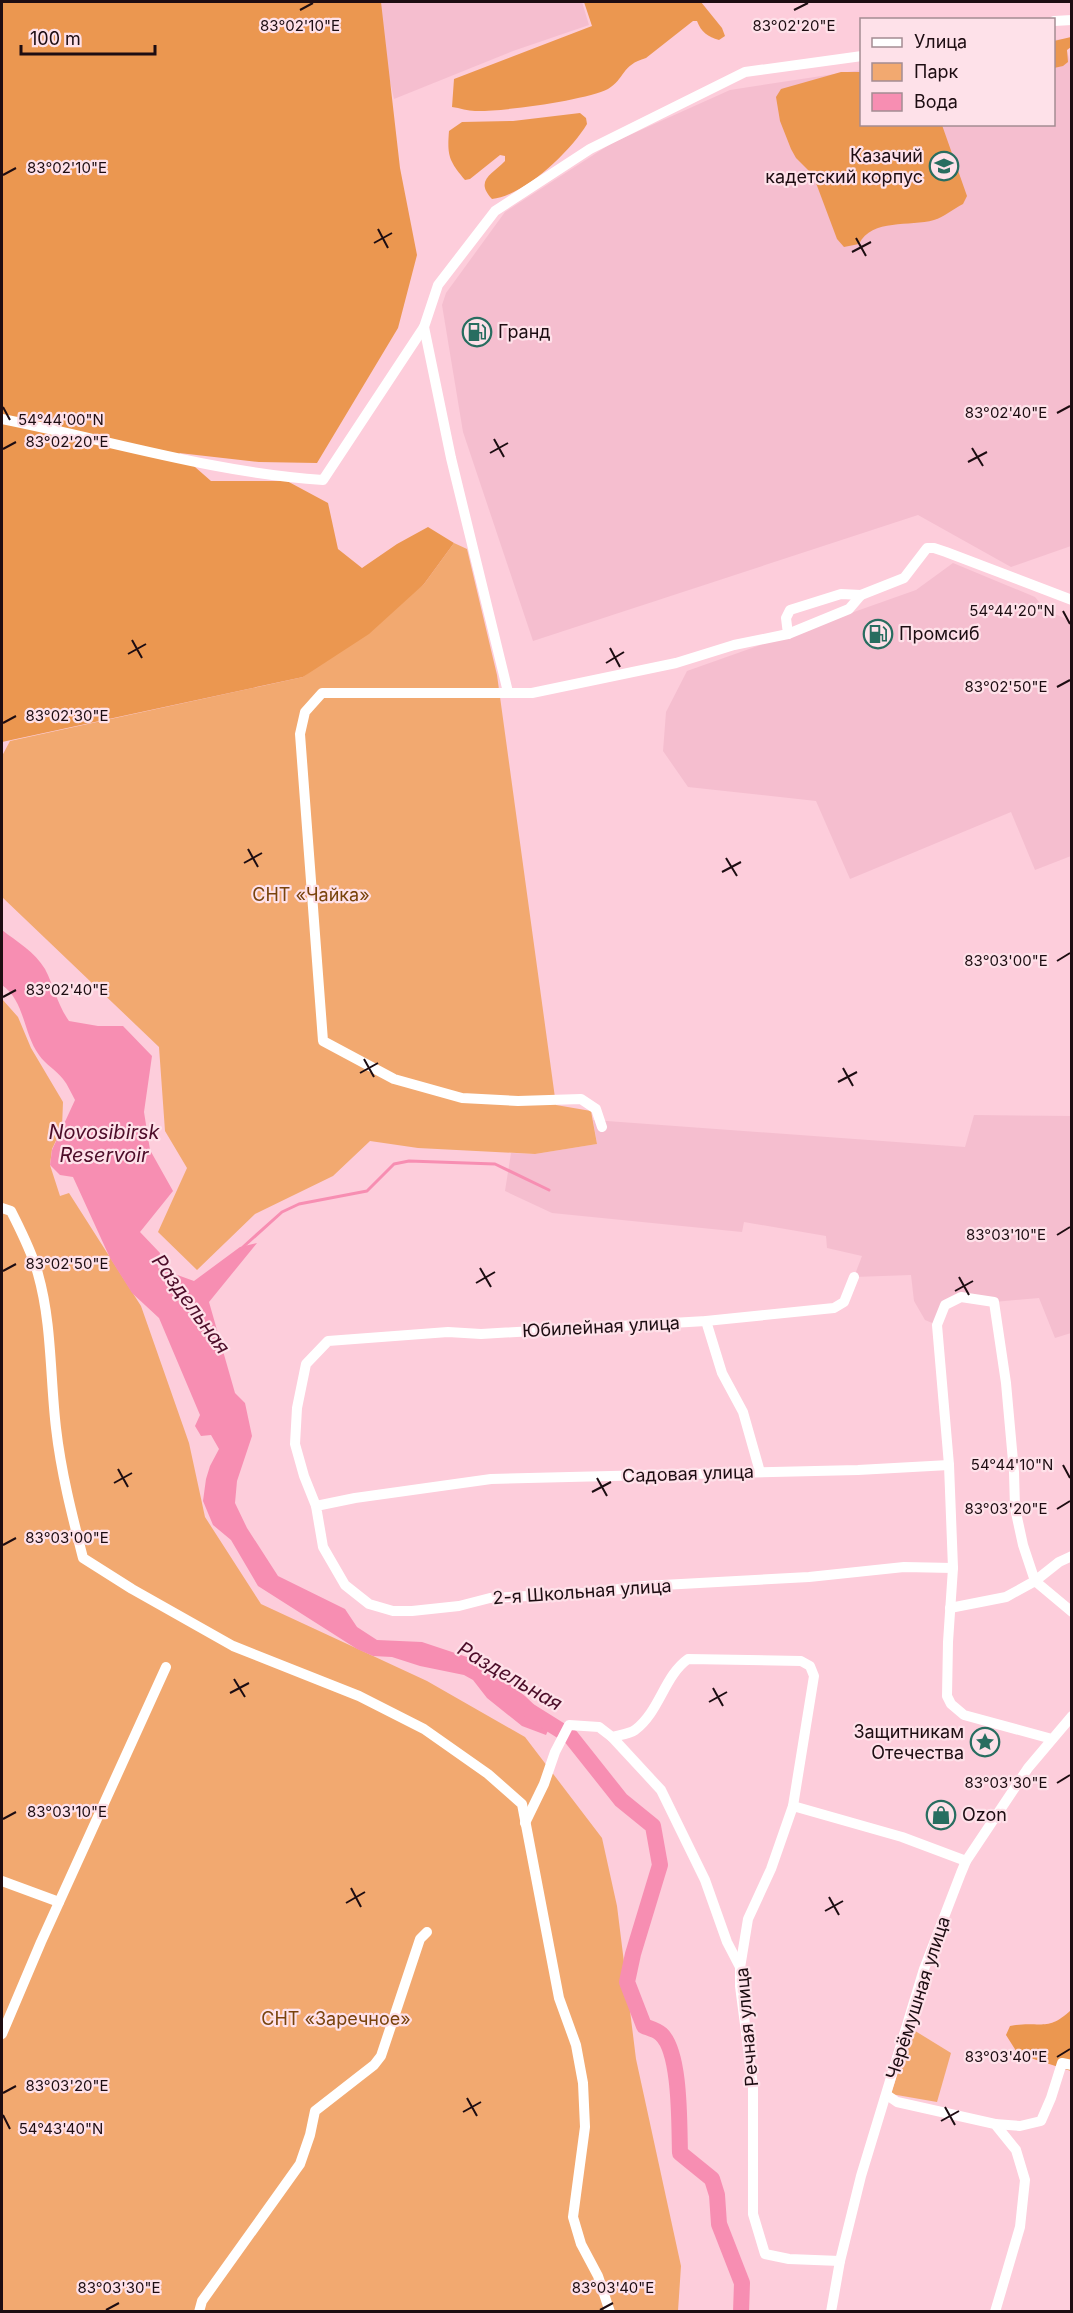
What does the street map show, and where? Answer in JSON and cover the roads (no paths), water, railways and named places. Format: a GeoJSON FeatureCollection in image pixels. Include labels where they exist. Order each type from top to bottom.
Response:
{"type":"FeatureCollection","features":[{"type":"Feature","properties":{"kind":"street"},"geometry":{"type":"LineString","coordinates":[[1055,21],[1071,20]]}},
{"type":"Feature","properties":{"kind":"street"},"geometry":{"type":"LineString","coordinates":[[2,419],[172,458],[284,477],[322,480],[424,327],[438,285],[495,211],[590,149],[745,72],[860,56]]}},
{"type":"Feature","properties":{"kind":"street"},"geometry":{"type":"LineString","coordinates":[[424,327],[451,458],[508,692]]}},
{"type":"Feature","properties":{"kind":"street"},"geometry":{"type":"LineString","coordinates":[[788,634],[786,618],[790,610],[841,594],[861,595],[904,578],[927,549],[934,548],[1071,600]]}},
{"type":"Feature","properties":{"kind":"street"},"geometry":{"type":"LineString","coordinates":[[602,1127],[596,1109],[581,1099],[518,1101],[462,1098],[394,1079],[323,1041],[300,734],[305,712],[322,693],[531,693],[643,670],[676,663],[734,645],[788,634],[849,609],[861,595]]}},
{"type":"Feature","properties":{"kind":"street"},"geometry":{"type":"LineString","coordinates":[[2,1208],[11,1211],[38,1273],[46,1312],[59,1453],[83,1558],[132,1589],[233,1646],[359,1696],[424,1729],[488,1774],[522,1803],[559,1998],[576,2045],[583,2083],[585,2127],[573,2217],[580,2244],[598,2276],[610,2312]]}},
{"type":"Feature","properties":{"kind":"street","name":"Юбилейная улица"},"geometry":{"type":"LineString","coordinates":[[328,1341],[448,1332],[481,1334],[706,1322],[834,1308],[844,1302],[854,1277]]}},
{"type":"Feature","properties":{"kind":"street"},"geometry":{"type":"LineString","coordinates":[[1052,1739],[964,1714],[951,1704],[947,1696],[953,1568],[949,1465],[937,1325],[945,1305],[960,1297],[994,1302],[1006,1383],[1015,1508],[1023,1545],[1035,1581],[1071,1612]]}},
{"type":"Feature","properties":{"kind":"street"},"geometry":{"type":"LineString","coordinates":[[706,1322],[722,1373],[743,1412],[760,1472]]}},
{"type":"Feature","properties":{"kind":"street","name":"2-я Школьная улица"},"geometry":{"type":"LineString","coordinates":[[328,1341],[306,1364],[297,1408],[295,1444],[316,1506],[323,1547],[345,1585],[369,1604],[393,1611],[412,1611],[459,1606],[490,1598],[586,1593],[644,1586],[809,1577],[904,1567],[953,1568]]}},
{"type":"Feature","properties":{"kind":"street","name":"Садовая улица"},"geometry":{"type":"LineString","coordinates":[[316,1506],[355,1498],[490,1479],[858,1470],[949,1465]]}},
{"type":"Feature","properties":{"kind":"street"},"geometry":{"type":"LineString","coordinates":[[950,1608],[1006,1597],[1035,1581],[1059,1562],[1071,1556]]}},
{"type":"Feature","properties":{"kind":"street","name":"Речная улица"},"geometry":{"type":"LineString","coordinates":[[612,1737],[633,1732],[654,1710],[679,1666],[688,1659],[801,1661],[810,1666],[814,1676],[794,1806],[771,1869],[748,1919],[740,1968],[740,1986],[753,2086],[753,2214],[765,2254],[789,2259],[840,2261]]}},
{"type":"Feature","properties":{"kind":"street"},"geometry":{"type":"LineString","coordinates":[[2,2034],[59,1902],[166,1667]]}},
{"type":"Feature","properties":{"kind":"street","name":"Черёмушная улица"},"geometry":{"type":"LineString","coordinates":[[831,2312],[840,2261],[861,2176],[924,1969],[966,1861],[1028,1768],[1071,1716]]}},
{"type":"Feature","properties":{"kind":"street"},"geometry":{"type":"LineString","coordinates":[[525,1823],[569,1725],[599,1727],[612,1737],[661,1790],[705,1880],[727,1942],[740,1968]]}},
{"type":"Feature","properties":{"kind":"street"},"geometry":{"type":"LineString","coordinates":[[794,1806],[902,1838],[966,1861]]}},
{"type":"Feature","properties":{"kind":"street"},"geometry":{"type":"LineString","coordinates":[[2,1881],[59,1902]]}},
{"type":"Feature","properties":{"kind":"street"},"geometry":{"type":"LineString","coordinates":[[199,2312],[202,2301],[300,2164],[315,2111],[374,2065],[381,2056],[420,1940],[428,1932]]}},
{"type":"Feature","properties":{"kind":"street"},"geometry":{"type":"LineString","coordinates":[[887,2095],[897,2102],[995,2124],[1020,2126],[1041,2121],[1062,2063],[1071,2065]]}},
{"type":"Feature","properties":{"kind":"street"},"geometry":{"type":"LineString","coordinates":[[995,2124],[1016,2150],[1026,2180],[1020,2227],[995,2312]]}},
{"type":"Feature","properties":{"kind":"water","name":"Novosibirsk Reservoir"},"geometry":{"type":"Polygon","coordinates":[[[2,930],[25,947],[41,963],[69,1021],[98,1026],[123,1026],[152,1056],[144,1112],[150,1150],[173,1191],[140,1232],[160,1253],[158,1268],[194,1281],[240,1247],[257,1243],[209,1302],[235,1393],[245,1403],[252,1436],[237,1481],[235,1503],[247,1528],[278,1576],[345,1609],[357,1627],[377,1640],[422,1642],[479,1661],[542,1712],[551,1724],[546,1735],[522,1726],[487,1698],[473,1680],[464,1675],[420,1666],[392,1657],[373,1656],[357,1649],[258,1586],[231,1540],[213,1525],[203,1501],[210,1466],[219,1449],[211,1435],[201,1436],[195,1426],[200,1415],[159,1318],[132,1293],[110,1258],[73,1177],[60,1175],[50,1165],[52,1150],[75,1100],[63,1079],[39,1055],[20,1008],[10,992],[2,985],[2,930]]]}},
{"type":"Feature","properties":{"kind":"waterway"},"geometry":{"type":"LineString","coordinates":[[243,1247],[282,1212],[299,1204],[367,1191],[394,1164],[409,1161],[495,1164],[549,1190]]}},
{"type":"Feature","properties":{"kind":"waterway","name":"Раздельная"},"geometry":{"type":"LineString","coordinates":[[531,1712],[571,1737],[621,1800],[653,1826],[660,1865],[633,1954],[627,1982],[644,2026],[661,2034],[668,2043],[678,2090],[680,2153],[712,2179],[717,2195],[719,2224],[742,2283],[741,2312]]}},
{"type":"Feature","properties":{"kind":"place","name":"Казачий кадетский корпус"},"geometry":{"type":"Point","coordinates":[944,166]}},
{"type":"Feature","properties":{"kind":"place","name":"Гранд"},"geometry":{"type":"Point","coordinates":[477,332]}},
{"type":"Feature","properties":{"kind":"place","name":"Промсиб"},"geometry":{"type":"Point","coordinates":[878,634]}},
{"type":"Feature","properties":{"kind":"place","name":"Защитникам Отечества"},"geometry":{"type":"Point","coordinates":[985,1742]}},
{"type":"Feature","properties":{"kind":"place","name":"Ozon"},"geometry":{"type":"Point","coordinates":[941,1815]}},
{"type":"Feature","properties":{"kind":"park label","name":"СНТ «Чайка»"},"geometry":{"type":"Point","coordinates":[311,895]}},
{"type":"Feature","properties":{"kind":"park label","name":"СНТ «Заречное»"},"geometry":{"type":"Point","coordinates":[336,2019]}}]}
